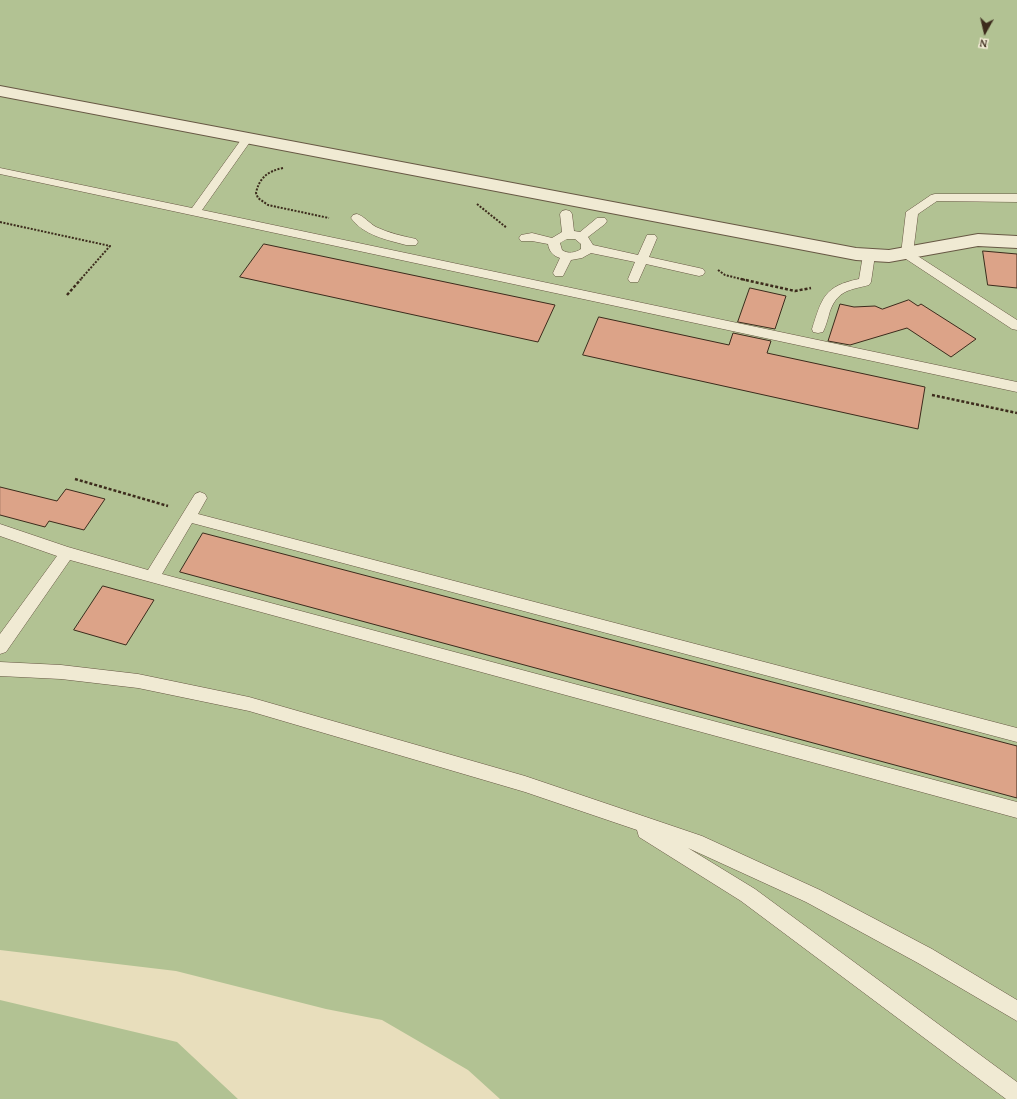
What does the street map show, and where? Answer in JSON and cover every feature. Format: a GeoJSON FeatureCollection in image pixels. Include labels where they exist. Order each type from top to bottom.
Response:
{"type":"FeatureCollection","features":[{"type":"Feature","properties":{"kind":"street"},"geometry":{"type":"LineString","coordinates":[[0,90],[869,255],[889,256],[907,254],[978,240],[1017,242]]}},
{"type":"Feature","properties":{"kind":"lane"},"geometry":{"type":"LineString","coordinates":[[195,212],[247,138]]}},
{"type":"Feature","properties":{"kind":"lane"},"geometry":{"type":"LineString","coordinates":[[0,171],[1017,387]]}},
{"type":"Feature","properties":{"kind":"lane"},"geometry":{"type":"LineString","coordinates":[[1017,198],[935,197],[912,212],[907,254],[1017,326]]}},
{"type":"Feature","properties":{"kind":"lane"},"geometry":{"type":"LineString","coordinates":[[566,214],[568,235]]}},
{"type":"Feature","properties":{"kind":"lane"},"geometry":{"type":"LineString","coordinates":[[356,218],[362,225],[400,240],[412,242]]}},
{"type":"Feature","properties":{"kind":"lane"},"geometry":{"type":"LineString","coordinates":[[581,237],[601,221]]}},
{"type":"Feature","properties":{"kind":"lane"},"geometry":{"type":"LineString","coordinates":[[568,235],[581,237],[587,243],[588,248],[580,255],[567,256],[558,253],[554,246],[555,242],[560,237],[568,235]]}},
{"type":"Feature","properties":{"kind":"lane"},"geometry":{"type":"LineString","coordinates":[[525,238],[532,237],[555,242]]}},
{"type":"Feature","properties":{"kind":"lane"},"geometry":{"type":"LineString","coordinates":[[634,278],[651,238]]}},
{"type":"Feature","properties":{"kind":"lane"},"geometry":{"type":"LineString","coordinates":[[588,248],[699,272]]}},
{"type":"Feature","properties":{"kind":"lane"},"geometry":{"type":"LineString","coordinates":[[818,329],[829,298],[836,290],[849,284],[865,282],[869,255]]}},
{"type":"Feature","properties":{"kind":"lane"},"geometry":{"type":"LineString","coordinates":[[559,273],[567,256]]}},
{"type":"Feature","properties":{"kind":"lane"},"geometry":{"type":"LineString","coordinates":[[152,577],[200,498]]}},
{"type":"Feature","properties":{"kind":"lane"},"geometry":{"type":"LineString","coordinates":[[190,515],[1017,735]]}},
{"type":"Feature","properties":{"kind":"lane"},"geometry":{"type":"LineString","coordinates":[[0,530],[67,552],[152,577],[1017,810]]}},
{"type":"Feature","properties":{"kind":"lane"},"geometry":{"type":"LineString","coordinates":[[0,647],[67,552]]}},
{"type":"Feature","properties":{"kind":"lane"},"geometry":{"type":"LineString","coordinates":[[0,669],[61,672],[138,681],[249,704],[525,784],[696,842],[813,896],[925,956],[1017,1011]]}},
{"type":"Feature","properties":{"kind":"lane"},"geometry":{"type":"LineString","coordinates":[[623,818],[748,895],[1017,1095]]}},
{"type":"Feature","properties":{"kind":"path"},"geometry":{"type":"LineString","coordinates":[[286,167],[275,169],[264,175],[257,187],[256,193],[258,198],[268,205],[329,218]]}},
{"type":"Feature","properties":{"kind":"path"},"geometry":{"type":"LineString","coordinates":[[473,202],[507,228],[514,226]]}},
{"type":"Feature","properties":{"kind":"path"},"geometry":{"type":"LineString","coordinates":[[0,222],[110,246],[67,294]]}},
{"type":"Feature","properties":{"kind":"path"},"geometry":{"type":"LineString","coordinates":[[932,395],[1017,413]]}},
{"type":"Feature","properties":{"kind":"path"},"geometry":{"type":"LineString","coordinates":[[74,479],[190,515]]}},
{"type":"Feature","properties":{"kind":"green space"},"geometry":{"type":"Polygon","coordinates":[[[0,0],[1017,0],[1017,1099],[500,1099],[468,1070],[382,1020],[326,1009],[176,971],[0,950],[0,0]]]}},
{"type":"Feature","properties":{"kind":"green space"},"geometry":{"type":"Polygon","coordinates":[[[0,1000],[177,1042],[238,1099],[0,1099],[0,1000]]]}},
{"type":"Feature","properties":{"kind":"building"},"geometry":{"type":"Polygon","coordinates":[[[264,244],[555,305],[538,342],[240,277],[264,244]]]}},
{"type":"Feature","properties":{"kind":"building"},"geometry":{"type":"Polygon","coordinates":[[[983,251],[1017,254],[1017,288],[988,285],[983,251]]]}},
{"type":"Feature","properties":{"kind":"building"},"geometry":{"type":"Polygon","coordinates":[[[750,288],[786,296],[775,329],[738,322],[750,288]]]}},
{"type":"Feature","properties":{"kind":"building"},"geometry":{"type":"Polygon","coordinates":[[[909,300],[918,306],[921,304],[976,339],[951,357],[907,328],[850,345],[828,341],[840,304],[854,307],[875,306],[882,309],[909,300]]]}},
{"type":"Feature","properties":{"kind":"building"},"geometry":{"type":"Polygon","coordinates":[[[599,317],[729,345],[733,333],[771,341],[767,353],[925,387],[918,429],[583,355],[599,317]]]}},
{"type":"Feature","properties":{"kind":"building"},"geometry":{"type":"Polygon","coordinates":[[[0,487],[57,501],[66,489],[105,499],[84,530],[49,521],[45,527],[0,515],[0,487]]]}},
{"type":"Feature","properties":{"kind":"building"},"geometry":{"type":"Polygon","coordinates":[[[203,533],[1017,746],[1017,798],[180,572],[203,533]]]}},
{"type":"Feature","properties":{"kind":"building"},"geometry":{"type":"Polygon","coordinates":[[[103,586],[154,600],[126,645],[74,630],[103,586]]]}}]}
